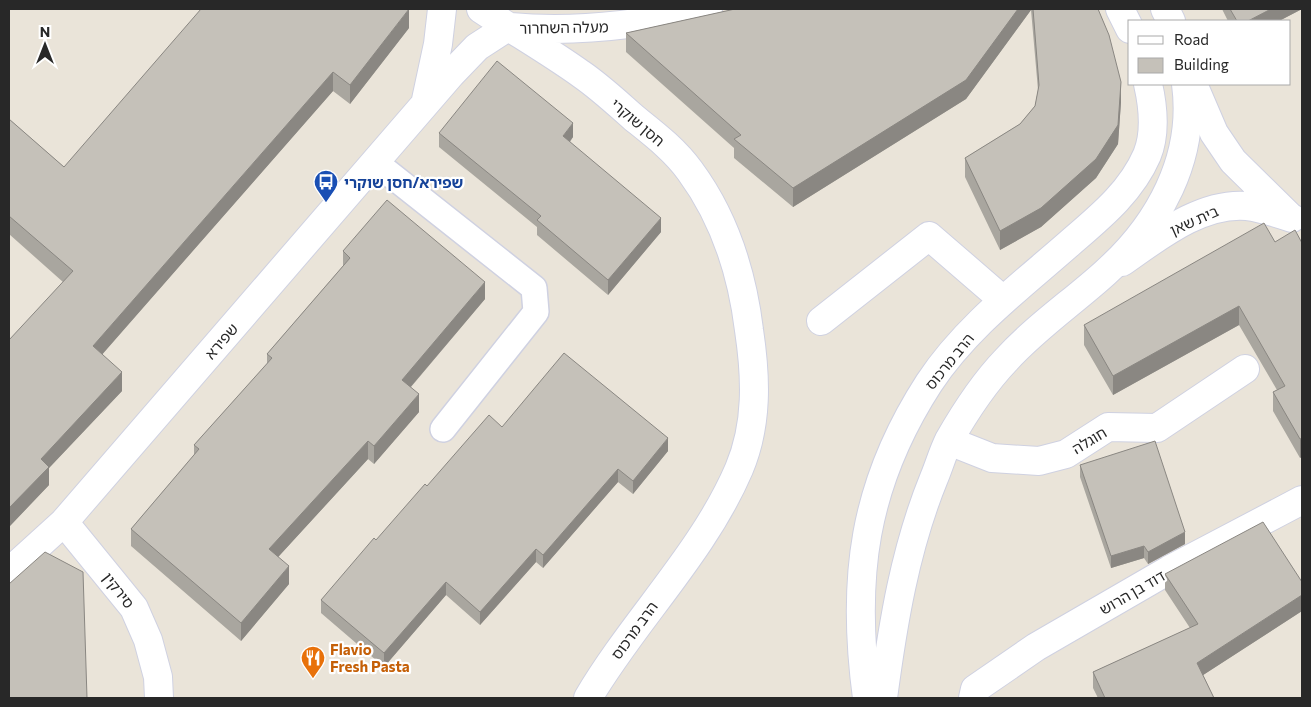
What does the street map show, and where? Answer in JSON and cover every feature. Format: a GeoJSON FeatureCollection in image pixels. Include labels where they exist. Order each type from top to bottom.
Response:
{"type":"FeatureCollection","features":[{"type":"Feature","properties":{"kind":"street","name":"שפירא"},"geometry":{"type":"LineString","coordinates":[[426,102],[438,44],[442,9]]}},
{"type":"Feature","properties":{"kind":"street","name":"חסן שוקרי"},"geometry":{"type":"LineString","coordinates":[[480,9],[582,74],[663,142],[689,169],[711,203],[726,236],[741,282]]}},
{"type":"Feature","properties":{"kind":"street","name":"מעלה השחרור"},"geometry":{"type":"LineString","coordinates":[[508,27],[580,30],[622,26],[708,9]]}},
{"type":"Feature","properties":{"kind":"street"},"geometry":{"type":"LineString","coordinates":[[1120,9],[1128,25]]}},
{"type":"Feature","properties":{"kind":"street","name":"שפירא"},"geometry":{"type":"LineString","coordinates":[[9,572],[64,522],[376,163],[426,102],[477,48],[508,27]]}},
{"type":"Feature","properties":{"kind":"street","name":"הרב מרכוס"},"geometry":{"type":"LineString","coordinates":[[867,698],[861,617],[863,556],[871,509],[885,465],[905,424],[930,382],[963,340],[1003,300],[1112,206],[1134,179],[1148,153],[1152,127],[1152,100],[1148,85]]}},
{"type":"Feature","properties":{"kind":"street"},"geometry":{"type":"LineString","coordinates":[[883,698],[904,571],[926,498],[949,441],[982,389],[1006,360],[1036,330],[1106,273],[1142,236],[1166,199],[1180,167],[1189,102],[1186,85]]}},
{"type":"Feature","properties":{"kind":"street","name":"בית שאן"},"geometry":{"type":"LineString","coordinates":[[1193,85],[1214,132],[1233,161],[1297,224]]}},
{"type":"Feature","properties":{"kind":"street"},"geometry":{"type":"LineString","coordinates":[[376,163],[534,288],[536,312],[443,429]]}},
{"type":"Feature","properties":{"kind":"street","name":"בית שאן"},"geometry":{"type":"LineString","coordinates":[[1106,273],[1170,229],[1200,215],[1226,207],[1246,206],[1264,209],[1297,224]]}},
{"type":"Feature","properties":{"kind":"street"},"geometry":{"type":"LineString","coordinates":[[821,321],[929,236],[1003,300]]}},
{"type":"Feature","properties":{"kind":"street","name":"הרב מרכוס"},"geometry":{"type":"LineString","coordinates":[[588,698],[604,671],[709,524],[739,469],[751,432],[755,397],[753,354],[741,282]]}},
{"type":"Feature","properties":{"kind":"street","name":"חוגלה"},"geometry":{"type":"LineString","coordinates":[[949,441],[992,458],[1039,461],[1066,454],[1108,427],[1158,428],[1245,369]]}},
{"type":"Feature","properties":{"kind":"street","name":"דוד בן הרוש"},"geometry":{"type":"LineString","coordinates":[[973,698],[976,689],[1036,647],[1169,570],[1302,500]]}},
{"type":"Feature","properties":{"kind":"street","name":"סירקין"},"geometry":{"type":"LineString","coordinates":[[64,522],[134,608],[148,640],[158,677],[159,698]]}},
{"type":"Feature","properties":{"kind":"building"},"geometry":{"type":"Polygon","coordinates":[[[201,9],[409,9],[350,85],[333,72],[93,346],[122,372],[41,459],[49,467],[9,508],[9,340],[73,271],[9,216],[9,119],[64,167],[201,9]]]}},
{"type":"Feature","properties":{"kind":"building"},"geometry":{"type":"Polygon","coordinates":[[[735,9],[1018,9],[966,80],[793,188],[734,139],[741,135],[626,33],[735,9]]]}},
{"type":"Feature","properties":{"kind":"building"},"geometry":{"type":"Polygon","coordinates":[[[1033,9],[1098,9],[1109,35],[1121,82],[1118,125],[1096,159],[1041,208],[1000,231],[965,158],[1020,124],[1035,106],[1039,85],[1033,9]]]}},
{"type":"Feature","properties":{"kind":"building"},"geometry":{"type":"Polygon","coordinates":[[[1230,9],[1271,9],[1250,20],[1236,20],[1230,9]]]}},
{"type":"Feature","properties":{"kind":"building"},"geometry":{"type":"Polygon","coordinates":[[[497,61],[573,123],[563,136],[661,218],[608,280],[537,220],[541,216],[439,133],[497,61]]]}},
{"type":"Feature","properties":{"kind":"building"},"geometry":{"type":"Polygon","coordinates":[[[387,200],[485,282],[402,380],[419,394],[374,446],[368,441],[269,549],[289,566],[241,623],[131,529],[199,449],[194,445],[272,358],[267,354],[350,258],[343,251],[387,200]]]}},
{"type":"Feature","properties":{"kind":"building"},"geometry":{"type":"Polygon","coordinates":[[[1264,223],[1275,242],[1295,230],[1302,243],[1302,438],[1300,439],[1273,392],[1285,386],[1239,306],[1113,376],[1084,325],[1264,223]]]}},
{"type":"Feature","properties":{"kind":"building"},"geometry":{"type":"Polygon","coordinates":[[[564,353],[668,438],[633,481],[618,469],[543,555],[536,549],[480,612],[446,582],[384,653],[321,600],[374,538],[376,540],[425,484],[427,486],[489,415],[502,427],[564,353]]]}},
{"type":"Feature","properties":{"kind":"building"},"geometry":{"type":"Polygon","coordinates":[[[1155,441],[1185,532],[1148,552],[1144,546],[1111,556],[1080,465],[1155,441]]]}},
{"type":"Feature","properties":{"kind":"building"},"geometry":{"type":"Polygon","coordinates":[[[1263,522],[1302,582],[1302,595],[1197,663],[1214,698],[1105,698],[1093,672],[1198,624],[1165,574],[1263,522]]]}},
{"type":"Feature","properties":{"kind":"building"},"geometry":{"type":"Polygon","coordinates":[[[45,552],[83,572],[87,698],[9,698],[9,584],[45,552]]]}},
{"type":"Feature","properties":{"kind":"place","name":"שפירא/חסן שוקרי"},"geometry":{"type":"Point","coordinates":[326,203]}},
{"type":"Feature","properties":{"kind":"place","name":"Flavio Fresh Pasta"},"geometry":{"type":"Point","coordinates":[313,679]}}]}
